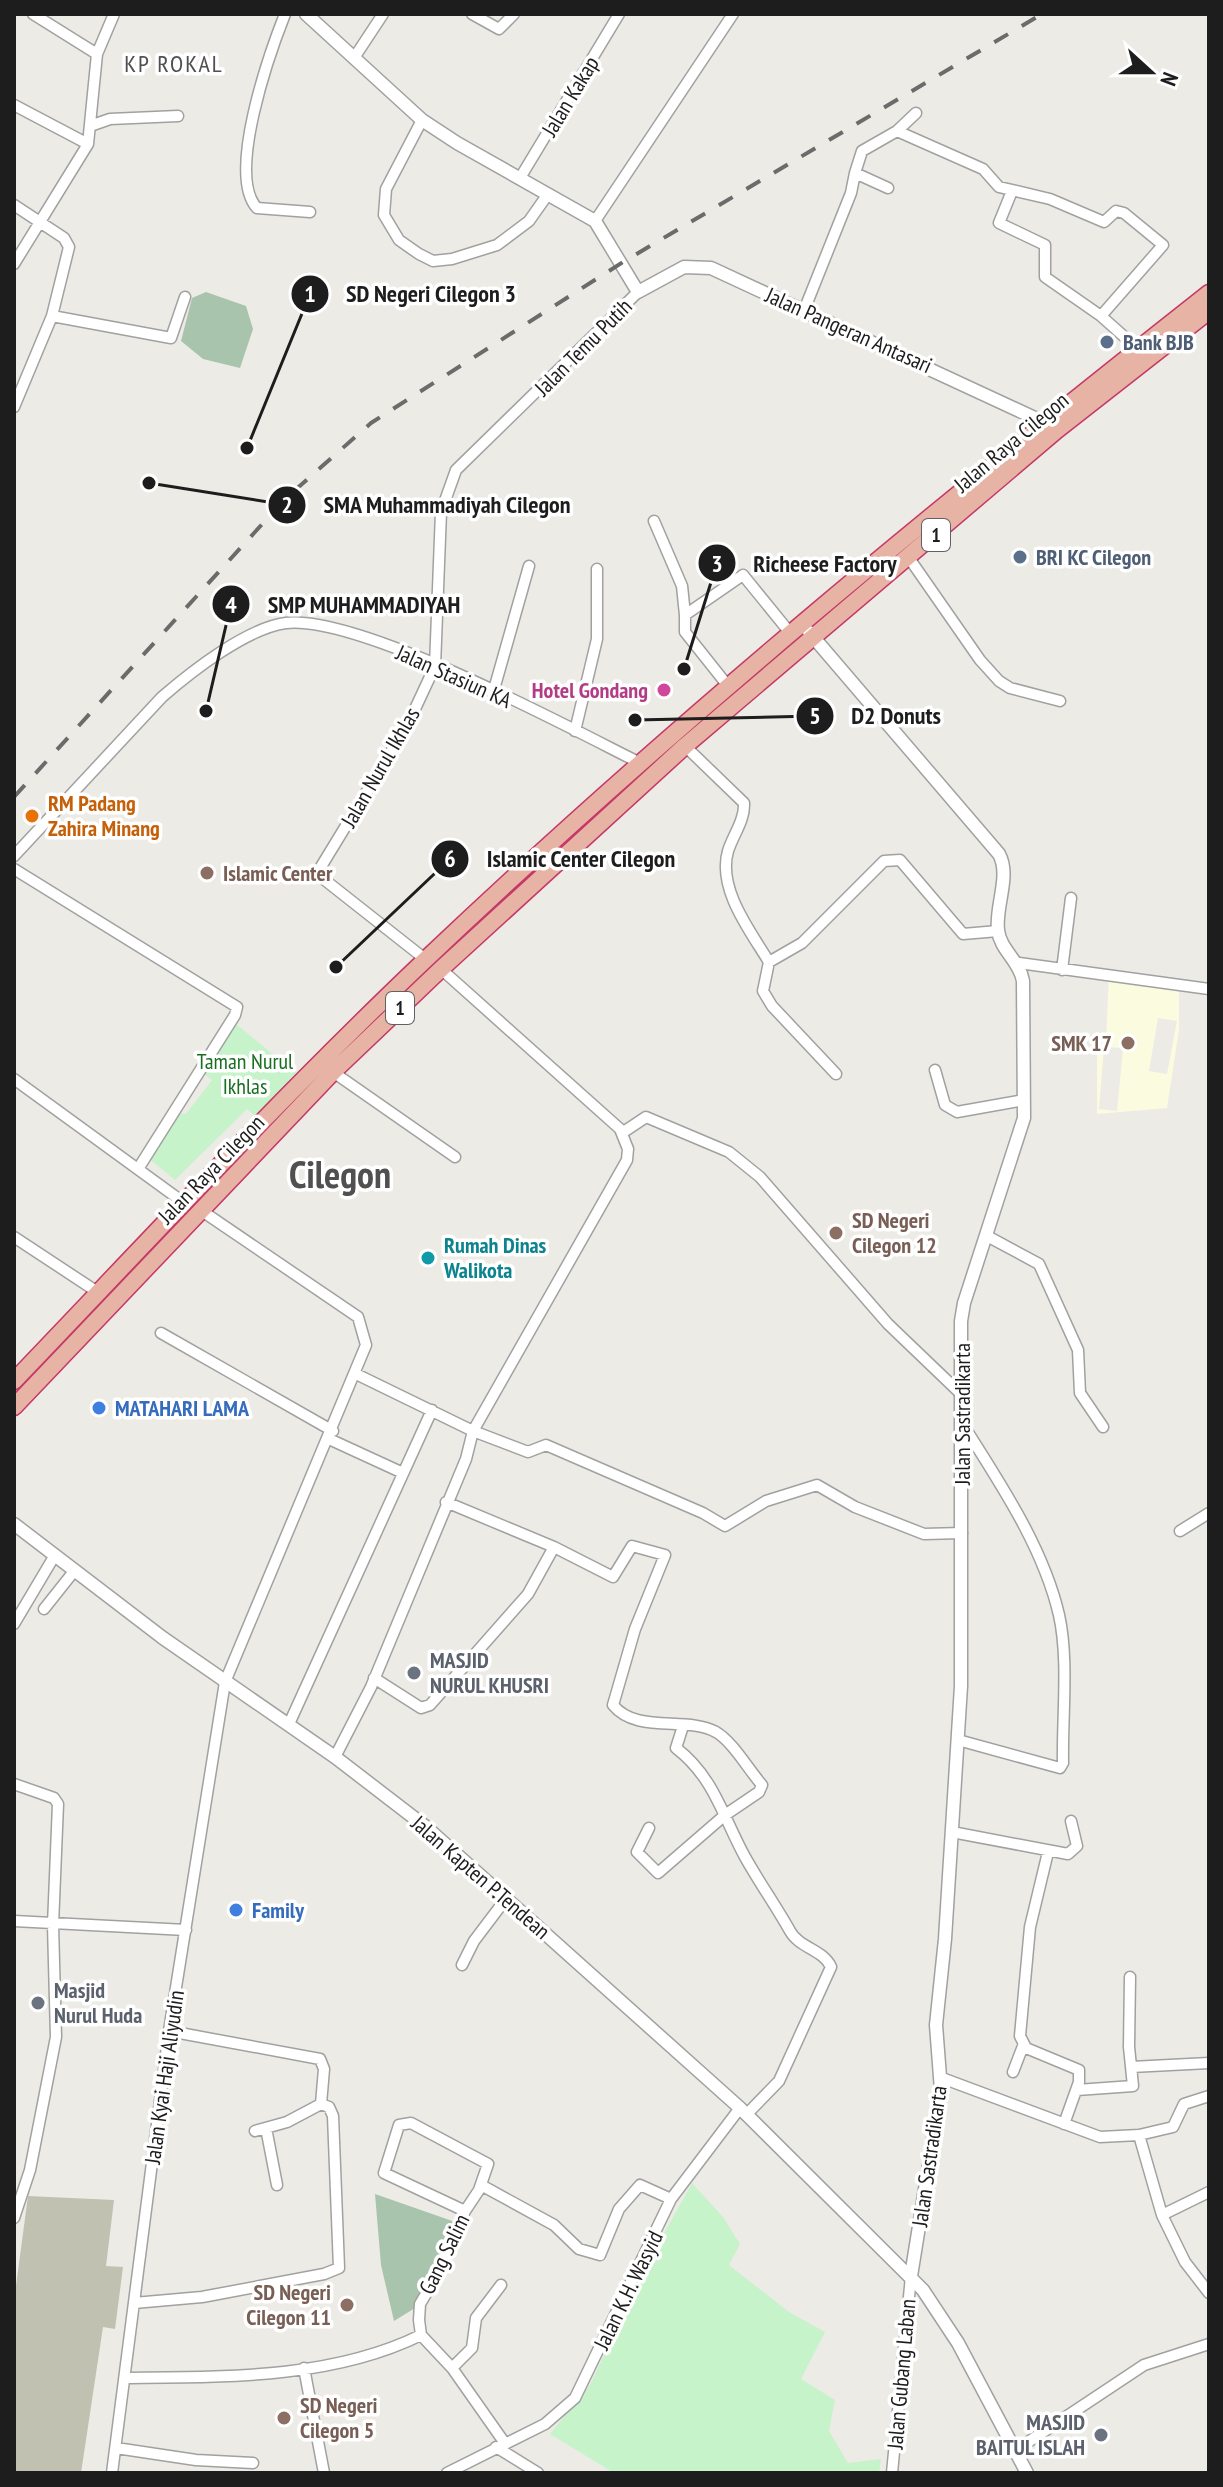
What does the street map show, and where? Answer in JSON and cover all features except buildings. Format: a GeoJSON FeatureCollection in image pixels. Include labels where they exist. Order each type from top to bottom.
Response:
{"type":"FeatureCollection","features":[{"type":"Feature","properties":{"kind":"highway","name":"Jalan Raya Cilegon"},"geometry":{"type":"LineString","coordinates":[[14,1381],[183,1202],[425,959],[640,763],[728,686],[909,558],[1138,349],[1209,293]]}},
{"type":"Feature","properties":{"kind":"highway","name":"Jalan Raya Cilegon"},"geometry":{"type":"LineString","coordinates":[[14,1407],[333,1072],[685,746],[802,632],[1052,426],[1209,311]]}},
{"type":"Feature","properties":{"kind":"highway"},"geometry":{"type":"LineString","coordinates":[[253,1132],[266,1144]]}},
{"type":"Feature","properties":{"kind":"street"},"geometry":{"type":"LineString","coordinates":[[33,14],[97,54]]}},
{"type":"Feature","properties":{"kind":"street"},"geometry":{"type":"LineString","coordinates":[[14,264],[88,144],[97,54],[114,14]]}},
{"type":"Feature","properties":{"kind":"street"},"geometry":{"type":"LineString","coordinates":[[285,14],[258,93],[247,146],[249,194],[257,208],[310,212]]}},
{"type":"Feature","properties":{"kind":"street","name":"Jalan Temu Putih"},"geometry":{"type":"LineString","coordinates":[[306,14],[422,120],[595,221],[638,292],[456,470],[441,512],[435,666]]}},
{"type":"Feature","properties":{"kind":"street"},"geometry":{"type":"LineString","coordinates":[[354,58],[383,14]]}},
{"type":"Feature","properties":{"kind":"street"},"geometry":{"type":"LineString","coordinates":[[472,14],[499,29],[514,14]]}},
{"type":"Feature","properties":{"kind":"street","name":"Jalan Kakap"},"geometry":{"type":"LineString","coordinates":[[520,178],[619,14]]}},
{"type":"Feature","properties":{"kind":"street"},"geometry":{"type":"LineString","coordinates":[[595,221],[733,14]]}},
{"type":"Feature","properties":{"kind":"street"},"geometry":{"type":"LineString","coordinates":[[14,105],[88,144]]}},
{"type":"Feature","properties":{"kind":"street"},"geometry":{"type":"LineString","coordinates":[[805,308],[851,193],[862,151],[897,131],[916,113]]}},
{"type":"Feature","properties":{"kind":"street"},"geometry":{"type":"LineString","coordinates":[[90,126],[110,119],[178,116]]}},
{"type":"Feature","properties":{"kind":"street"},"geometry":{"type":"LineString","coordinates":[[422,120],[386,189],[384,215],[399,240],[419,254],[433,261],[443,260],[497,245],[529,221],[548,194]]}},
{"type":"Feature","properties":{"kind":"street"},"geometry":{"type":"LineString","coordinates":[[897,131],[983,169],[998,186],[1050,199],[1104,222],[1116,211],[1121,211],[1163,244],[1156,257],[1101,316]]}},
{"type":"Feature","properties":{"kind":"street"},"geometry":{"type":"LineString","coordinates":[[855,173],[888,188]]}},
{"type":"Feature","properties":{"kind":"street"},"geometry":{"type":"LineString","coordinates":[[1012,191],[1000,224],[1046,246],[1045,277],[1101,316],[1138,349]]}},
{"type":"Feature","properties":{"kind":"street"},"geometry":{"type":"LineString","coordinates":[[14,205],[64,238],[69,247],[52,316],[14,407]]}},
{"type":"Feature","properties":{"kind":"street","name":"Jalan Pangeran Antasari"},"geometry":{"type":"LineString","coordinates":[[638,292],[673,271],[698,266],[711,268],[805,308],[1052,426]]}},
{"type":"Feature","properties":{"kind":"street"},"geometry":{"type":"LineString","coordinates":[[52,316],[171,338],[185,297]]}},
{"type":"Feature","properties":{"kind":"street"},"geometry":{"type":"LineString","coordinates":[[654,521],[682,586],[685,632],[728,686]]}},
{"type":"Feature","properties":{"kind":"street"},"geometry":{"type":"LineString","coordinates":[[909,558],[980,660],[999,681],[1010,688],[1060,701]]}},
{"type":"Feature","properties":{"kind":"street"},"geometry":{"type":"LineString","coordinates":[[493,693],[529,566]]}},
{"type":"Feature","properties":{"kind":"street"},"geometry":{"type":"LineString","coordinates":[[575,731],[597,639],[597,569]]}},
{"type":"Feature","properties":{"kind":"street"},"geometry":{"type":"LineString","coordinates":[[685,615],[743,575],[802,632],[999,854],[1003,867],[998,931],[963,934],[900,860],[893,859],[884,861],[802,943],[769,962]]}},
{"type":"Feature","properties":{"kind":"street","name":"Jalan Stasiun KA"},"geometry":{"type":"LineString","coordinates":[[14,856],[162,697],[200,667],[259,631],[289,623],[313,623],[376,642],[435,666],[640,763]]}},
{"type":"Feature","properties":{"kind":"street","name":"Jalan Nurul Ikhlas"},"geometry":{"type":"LineString","coordinates":[[425,959],[321,877],[319,870],[408,724],[435,666]]}},
{"type":"Feature","properties":{"kind":"street"},"geometry":{"type":"LineString","coordinates":[[685,746],[742,798],[743,816],[727,855],[729,882],[740,914],[769,962],[763,991],[772,1006],[836,1074]]}},
{"type":"Feature","properties":{"kind":"street"},"geometry":{"type":"LineString","coordinates":[[14,869],[237,1007],[235,1015],[138,1169]]}},
{"type":"Feature","properties":{"kind":"street"},"geometry":{"type":"LineString","coordinates":[[1062,970],[1071,898]]}},
{"type":"Feature","properties":{"kind":"street","name":"Jalan Sastradikarta"},"geometry":{"type":"LineString","coordinates":[[911,2276],[942,2078],[936,2025],[958,1740],[962,1533],[960,1393],[964,1303],[1021,1133],[1024,1100],[1023,981],[1019,963],[1004,946],[998,931]]}},
{"type":"Feature","properties":{"kind":"street"},"geometry":{"type":"LineString","coordinates":[[1019,963],[1209,989]]}},
{"type":"Feature","properties":{"kind":"street"},"geometry":{"type":"LineString","coordinates":[[335,1757],[374,1678],[466,1459],[473,1431],[627,1160],[628,1149],[622,1133],[441,969]]}},
{"type":"Feature","properties":{"kind":"street"},"geometry":{"type":"LineString","coordinates":[[935,1070],[945,1105],[957,1112],[1024,1100]]}},
{"type":"Feature","properties":{"kind":"street"},"geometry":{"type":"LineString","coordinates":[[333,1072],[455,1157]]}},
{"type":"Feature","properties":{"kind":"street"},"geometry":{"type":"LineString","coordinates":[[14,1079],[183,1202]]}},
{"type":"Feature","properties":{"kind":"street"},"geometry":{"type":"LineString","coordinates":[[622,1133],[646,1117],[735,1156],[760,1177],[888,1324],[960,1393]]}},
{"type":"Feature","properties":{"kind":"street","name":"Jalan Kyai Haji Aliyudin"},"geometry":{"type":"LineString","coordinates":[[112,2473],[169,2031],[225,1682],[331,1435],[366,1345],[358,1317],[202,1211]]}},
{"type":"Feature","properties":{"kind":"street"},"geometry":{"type":"LineString","coordinates":[[987,1236],[1039,1264],[1078,1350],[1080,1393],[1103,1427]]}},
{"type":"Feature","properties":{"kind":"street"},"geometry":{"type":"LineString","coordinates":[[14,1237],[99,1293]]}},
{"type":"Feature","properties":{"kind":"street"},"geometry":{"type":"LineString","coordinates":[[161,1333],[331,1435],[403,1473]]}},
{"type":"Feature","properties":{"kind":"street"},"geometry":{"type":"LineString","coordinates":[[356,1374],[473,1431],[531,1452],[546,1445],[703,1513],[721,1525],[729,1524],[766,1501],[817,1485],[855,1507],[924,1534],[962,1533]]}},
{"type":"Feature","properties":{"kind":"street"},"geometry":{"type":"LineString","coordinates":[[289,1724],[432,1410]]}},
{"type":"Feature","properties":{"kind":"street"},"geometry":{"type":"LineString","coordinates":[[958,1740],[1060,1768],[1063,1763],[1062,1632],[1052,1587],[1000,1482],[962,1423]]}},
{"type":"Feature","properties":{"kind":"street"},"geometry":{"type":"LineString","coordinates":[[446,1502],[554,1547],[613,1577],[632,1546],[665,1555],[635,1629],[612,1700],[621,1712],[717,1733],[762,1785],[759,1792],[725,1815],[658,1873],[637,1852],[649,1828]]}},
{"type":"Feature","properties":{"kind":"street"},"geometry":{"type":"LineString","coordinates":[[1180,1531],[1209,1513]]}},
{"type":"Feature","properties":{"kind":"street","name":"Jalan Kapten P.Tendean"},"geometry":{"type":"LineString","coordinates":[[14,1524],[225,1682],[335,1757],[426,1827],[505,1900],[620,1997],[743,2111],[911,2276],[958,2343],[1027,2473]]}},
{"type":"Feature","properties":{"kind":"street"},"geometry":{"type":"LineString","coordinates":[[374,1678],[421,1708],[430,1705],[528,1594],[554,1547]]}},
{"type":"Feature","properties":{"kind":"street"},"geometry":{"type":"LineString","coordinates":[[14,1624],[55,1555]]}},
{"type":"Feature","properties":{"kind":"street"},"geometry":{"type":"LineString","coordinates":[[44,1609],[75,1570]]}},
{"type":"Feature","properties":{"kind":"street"},"geometry":{"type":"LineString","coordinates":[[683,1726],[675,1746],[714,1788],[725,1815]]}},
{"type":"Feature","properties":{"kind":"street"},"geometry":{"type":"LineString","coordinates":[[14,1784],[58,1801],[53,1925],[58,2015],[30,2170],[14,2218]]}},
{"type":"Feature","properties":{"kind":"street","name":"Jalan K.H. Wasyid"},"geometry":{"type":"LineString","coordinates":[[447,2473],[462,2471],[500,2445],[545,2424],[575,2398],[671,2199],[743,2111],[779,2081],[831,1967],[827,1959],[794,1939],[725,1815]]}},
{"type":"Feature","properties":{"kind":"street"},"geometry":{"type":"LineString","coordinates":[[952,1832],[1048,1852],[1075,1851],[1071,1821]]}},
{"type":"Feature","properties":{"kind":"street"},"geometry":{"type":"LineString","coordinates":[[1013,2072],[1023,2046],[1020,2028],[1030,1927],[1048,1852]]}},
{"type":"Feature","properties":{"kind":"street"},"geometry":{"type":"LineString","coordinates":[[462,1965],[474,1941],[505,1900]]}},
{"type":"Feature","properties":{"kind":"street"},"geometry":{"type":"LineString","coordinates":[[14,1921],[186,1930]]}},
{"type":"Feature","properties":{"kind":"street"},"geometry":{"type":"LineString","coordinates":[[1077,2090],[1131,2087],[1130,1977]]}},
{"type":"Feature","properties":{"kind":"street"},"geometry":{"type":"LineString","coordinates":[[169,2031],[320,2059],[324,2069],[321,2104]]}},
{"type":"Feature","properties":{"kind":"street"},"geometry":{"type":"LineString","coordinates":[[1023,2046],[1076,2067],[1080,2074],[1064,2124]]}},
{"type":"Feature","properties":{"kind":"street"},"geometry":{"type":"LineString","coordinates":[[1131,2067],[1209,2063]]}},
{"type":"Feature","properties":{"kind":"street"},"geometry":{"type":"LineString","coordinates":[[942,2078],[1107,2138],[1173,2127],[1184,2104],[1209,2096]]}},
{"type":"Feature","properties":{"kind":"street"},"geometry":{"type":"LineString","coordinates":[[134,2303],[202,2297],[324,2274],[339,2268],[333,2116],[329,2107],[321,2104],[287,2122],[260,2130],[277,2185]]}},
{"type":"Feature","properties":{"kind":"street"},"geometry":{"type":"LineString","coordinates":[[465,2211],[384,2173],[399,2125],[411,2123],[487,2163],[481,2185],[554,2225],[579,2249],[600,2255],[619,2209],[640,2185],[671,2199]]}},
{"type":"Feature","properties":{"kind":"street"},"geometry":{"type":"LineString","coordinates":[[1139,2135],[1162,2215],[1185,2262],[1209,2293]]}},
{"type":"Feature","properties":{"kind":"street","name":"Gang Salim"},"geometry":{"type":"LineString","coordinates":[[421,2335],[420,2304],[481,2185]]}},
{"type":"Feature","properties":{"kind":"street"},"geometry":{"type":"LineString","coordinates":[[1162,2215],[1209,2192]]}},
{"type":"Feature","properties":{"kind":"street","name":"Jalan Gubang Laban"},"geometry":{"type":"LineString","coordinates":[[892,2473],[911,2276]]}},
{"type":"Feature","properties":{"kind":"street"},"geometry":{"type":"LineString","coordinates":[[452,2368],[472,2348],[476,2318],[501,2285]]}},
{"type":"Feature","properties":{"kind":"street"},"geometry":{"type":"LineString","coordinates":[[126,2378],[229,2376],[304,2368],[399,2346],[421,2335],[452,2368],[500,2445],[538,2473]]}},
{"type":"Feature","properties":{"kind":"street"},"geometry":{"type":"LineString","coordinates":[[1016,2450],[1144,2365],[1209,2344]]}},
{"type":"Feature","properties":{"kind":"street"},"geometry":{"type":"LineString","coordinates":[[304,2368],[324,2473]]}},
{"type":"Feature","properties":{"kind":"street"},"geometry":{"type":"LineString","coordinates":[[116,2448],[196,2460],[253,2463]]}},
{"type":"Feature","properties":{"kind":"shaded area"},"geometry":{"type":"Polygon","coordinates":[[[206,292],[246,306],[253,329],[240,368],[203,359],[181,341],[192,298],[206,292]]]}},
{"type":"Feature","properties":{"kind":"shaded area","name":"SMK 17"},"geometry":{"type":"Polygon","coordinates":[[[1109,973],[1179,987],[1179,1030],[1167,1108],[1097,1114],[1097,1049],[1106,1040],[1109,973]],[[1158,1018],[1149,1071],[1167,1074],[1177,1021],[1158,1018]],[[1104,1047],[1099,1109],[1117,1111],[1123,1048],[1104,1047]]]}},
{"type":"Feature","properties":{"kind":"shaded area"},"geometry":{"type":"Polygon","coordinates":[[[375,2194],[458,2223],[428,2300],[394,2321],[381,2265],[375,2194]]]}},
{"type":"Feature","properties":{"kind":"shaded area"},"geometry":{"type":"Polygon","coordinates":[[[28,2196],[114,2200],[106,2266],[123,2267],[115,2329],[103,2327],[81,2473],[14,2473],[14,2301],[28,2196]]]}},
{"type":"Feature","properties":{"kind":"green space","name":"Taman Nurul Ikhlas"},"geometry":{"type":"Polygon","coordinates":[[[236,1024],[296,1073],[256,1117],[247,1109],[175,1180],[148,1158],[177,1113],[186,1114],[212,1080],[204,1074],[236,1024]]]}},
{"type":"Feature","properties":{"kind":"green space"},"geometry":{"type":"Polygon","coordinates":[[[692,2183],[723,2217],[740,2244],[729,2265],[789,2312],[825,2332],[801,2379],[835,2400],[829,2431],[848,2463],[881,2459],[879,2473],[614,2473],[550,2434],[590,2385],[650,2259],[692,2183]]]}},
{"type":"Feature","properties":{"kind":"railway"},"geometry":{"type":"LineString","coordinates":[[14,797],[285,499],[371,423],[623,262],[1042,14]]}},
{"type":"Feature","properties":{"kind":"place","name":"Bank BJB"},"geometry":{"type":"Point","coordinates":[1107,342]}},
{"type":"Feature","properties":{"kind":"place","name":"SD Negeri Cilegon 3"},"geometry":{"type":"Point","coordinates":[247,448]}},
{"type":"Feature","properties":{"kind":"place","name":"SMA Muhammadiyah Cilegon"},"geometry":{"type":"Point","coordinates":[149,483]}},
{"type":"Feature","properties":{"kind":"place","name":"BRI KC Cilegon"},"geometry":{"type":"Point","coordinates":[1020,557]}},
{"type":"Feature","properties":{"kind":"place","name":"Richeese Factory"},"geometry":{"type":"Point","coordinates":[684,669]}},
{"type":"Feature","properties":{"kind":"place","name":"Hotel Gondang"},"geometry":{"type":"Point","coordinates":[664,690]}},
{"type":"Feature","properties":{"kind":"place","name":"SMP MUHAMMADIYAH"},"geometry":{"type":"Point","coordinates":[206,711]}},
{"type":"Feature","properties":{"kind":"place","name":"D2 Donuts"},"geometry":{"type":"Point","coordinates":[635,720]}},
{"type":"Feature","properties":{"kind":"place","name":"RM Padang Zahira Minang"},"geometry":{"type":"Point","coordinates":[32,816]}},
{"type":"Feature","properties":{"kind":"place","name":"Islamic Center"},"geometry":{"type":"Point","coordinates":[207,873]}},
{"type":"Feature","properties":{"kind":"place","name":"Islamic Center Cilegon"},"geometry":{"type":"Point","coordinates":[336,967]}},
{"type":"Feature","properties":{"kind":"place","name":"SMK 17"},"geometry":{"type":"Point","coordinates":[1128,1043]}},
{"type":"Feature","properties":{"kind":"place","name":"SD Negeri Cilegon 12"},"geometry":{"type":"Point","coordinates":[836,1233]}},
{"type":"Feature","properties":{"kind":"place","name":"Rumah Dinas Walikota"},"geometry":{"type":"Point","coordinates":[428,1258]}},
{"type":"Feature","properties":{"kind":"place","name":"MATAHARI LAMA"},"geometry":{"type":"Point","coordinates":[99,1408]}},
{"type":"Feature","properties":{"kind":"place","name":"MASJID NURUL KHUSRI"},"geometry":{"type":"Point","coordinates":[414,1673]}},
{"type":"Feature","properties":{"kind":"place","name":"Family"},"geometry":{"type":"Point","coordinates":[236,1910]}},
{"type":"Feature","properties":{"kind":"place","name":"Masjid Nurul Huda"},"geometry":{"type":"Point","coordinates":[38,2003]}},
{"type":"Feature","properties":{"kind":"place","name":"SD Negeri Cilegon 11"},"geometry":{"type":"Point","coordinates":[347,2305]}},
{"type":"Feature","properties":{"kind":"place","name":"SD Negeri Cilegon 5"},"geometry":{"type":"Point","coordinates":[284,2418]}},
{"type":"Feature","properties":{"kind":"place","name":"MASJID BAITUL ISLAH"},"geometry":{"type":"Point","coordinates":[1101,2435]}},
{"type":"Feature","properties":{"kind":"district","name":"KP ROKAL"},"geometry":{"type":"Point","coordinates":[174,64]}},
{"type":"Feature","properties":{"kind":"district","name":"Cilegon"},"geometry":{"type":"Point","coordinates":[340,1175]}}]}
